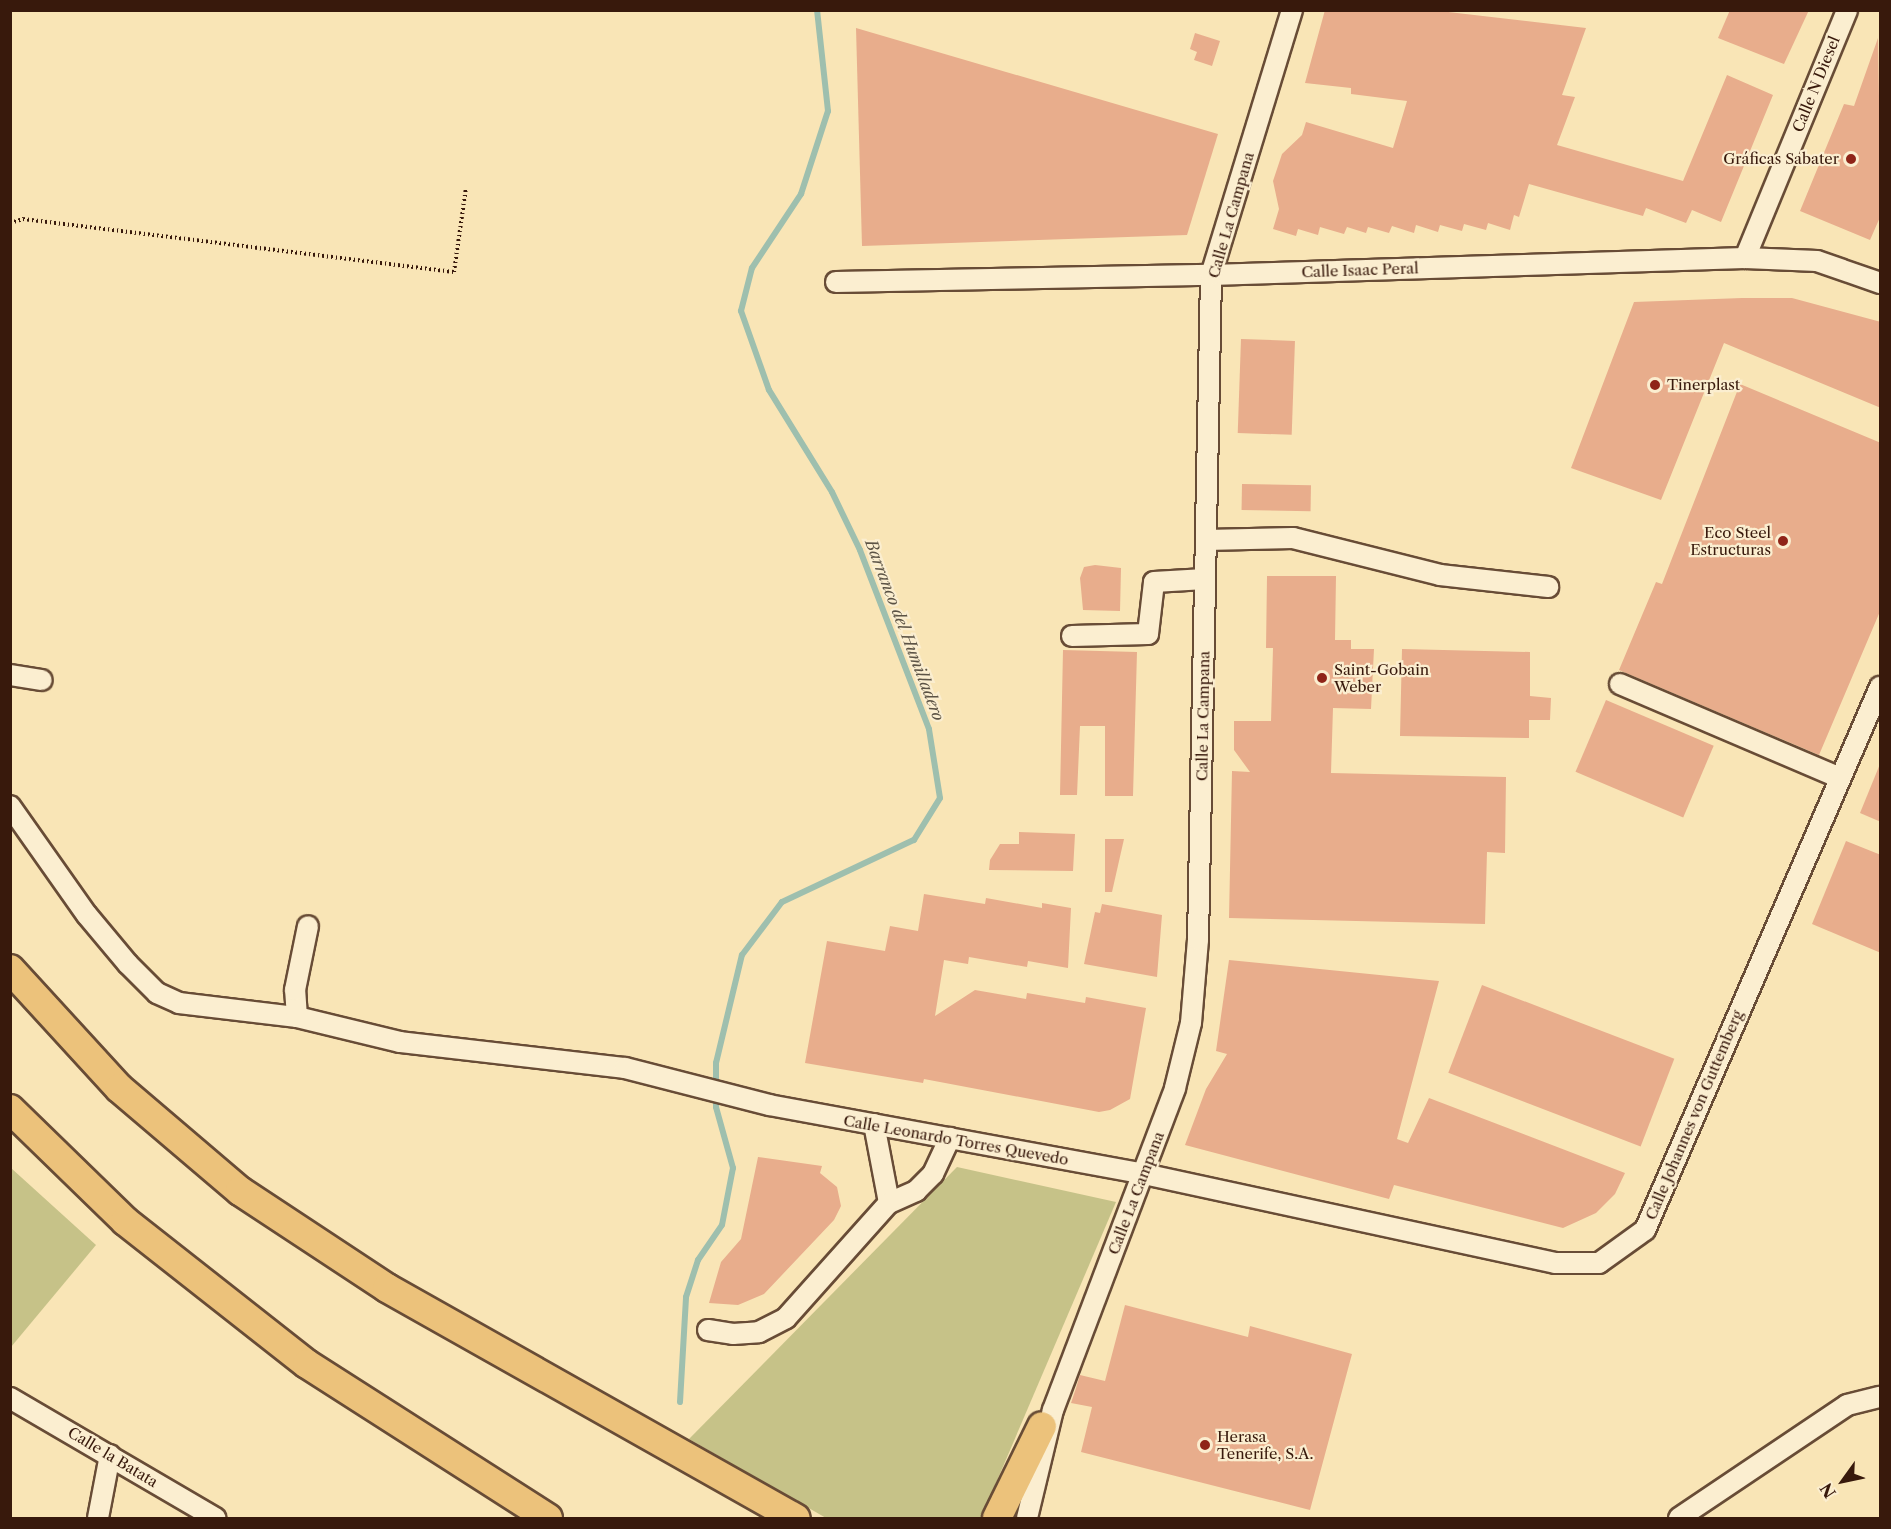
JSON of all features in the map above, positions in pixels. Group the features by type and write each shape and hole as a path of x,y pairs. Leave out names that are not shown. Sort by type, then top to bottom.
{"highway":[{"path":"10,969 119,1088 240,1191 387,1288 796,1518"},
{"path":"10,1109 126,1221 297,1356 414,1436 548,1518"},
{"path":"997,1518 1047,1418"}],"street":[{"name":"Calle La Campana","path":"1015,1518 1047,1418 1144,1174 1175,1088 1191,1023 1198,940 1211,275 1292,10"},
{"name":"Calle N Diesel","path":"1744,258 1847,10"},
{"name":"Calle Isaac Peral","path":"836,282 1211,275 1744,258 1817,261 1881,283"},
{"path":"1206,540 1293,538 1440,575 1548,586"},
{"path":"1072,636 1148,634 1154,582 1205,579"},
{"path":"10,675 42,680"},
{"path":"1620,684 1840,777"},
{"name":"Calle Johannes von Guttemberg","path":"1144,1174 1555,1263 1599,1263 1645,1230 1881,687"},
{"name":"Calle Leonardo Torres Quevedo","path":"10,806 87,915 157,993 179,1003 297,1017 400,1042 625,1068 769,1105 1144,1174"},
{"path":"297,1017 295,990 308,926"},
{"path":"874,1124 889,1203"},
{"path":"708,1330 733,1334 759,1332 786,1318 889,1203 916,1191 933,1174 950,1138"},
{"path":"1679,1518 1847,1405 1881,1397"},
{"name":"Calle la Batata","path":"10,1398 215,1518"},
{"name":"Calle La Campana","path":"1028,1518 1047,1418"},
{"path":"98,1518 110,1455"}],"path":[{"path":"10,223 23,219 454,272 466,188"}],"shaded area":[{"path":"957,1167 1116,1202 981,1518 826,1518 689,1439"},
{"path":"11,1168 96,1245 11,1347"}],"building":[{"path":"1325,10 1431,10 1586,28 1562,95 1575,97 1557,145 1683,181 1727,75 1773,95 1721,222 1692,210 1686,223 1646,208 1643,216 1529,184 1519,217 1514,215 1510,230 1488,223 1486,230 1464,224 1462,231 1440,225 1438,232 1416,225 1414,233 1392,226 1389,233 1368,227 1366,233 1347,227 1344,234 1320,227 1318,235 1298,229 1296,236 1273,229 1279,209 1273,181 1282,154 1302,135 1306,122 1393,148 1407,101 1351,94 1351,88 1305,83"},
{"path":"1730,10 1809,10 1784,64 1718,38"},
{"path":"856,28 1218,134 1187,235 862,246"},
{"path":"1195,33 1220,41 1212,66 1194,60 1197,52 1190,49"},
{"name":"Gráficas Sabater","path":"1878,38 1881,215 1870,240 1800,211 1844,104 1854,106"},
{"name":"Tinerplast","path":"1792,298 1881,322 1881,408 1724,343 1661,500 1571,468 1634,302"},
{"path":"1241,339 1295,341 1292,435 1238,433"},
{"path":"1740,384 1881,443 1881,609 1819,755 1619,670 1656,582 1662,584"},
{"path":"1242,484 1311,485 1311,511 1242,510"},
{"path":"1095,565 1121,568 1120,611 1083,610 1080,578 1084,567"},
{"path":"1267,576 1336,576 1335,640 1351,640 1351,649 1374,649 1371,709 1333,708 1331,773 1506,777 1505,853 1487,852 1485,924 1229,918 1232,771 1250,772 1234,750 1234,721 1271,721 1273,648 1266,648"},
{"path":"1402,649 1530,652 1530,696 1551,698 1550,720 1529,720 1529,738 1400,736"},
{"path":"1063,650 1137,652 1133,796 1105,796 1105,726 1080,726 1077,795 1060,795"},
{"path":"1606,700 1714,746 1683,818 1576,772"},
{"path":"1881,764 1881,822 1860,813"},
{"path":"1019,832 1075,834 1073,871 989,870 990,860 1000,844 1019,844"},
{"path":"1105,839 1124,839 1112,892 1105,892"},
{"path":"1846,841 1881,855 1881,953 1812,924"},
{"path":"924,894 985,904 986,898 1042,908 1042,903 1071,908 1068,968 1028,961 1027,967 969,957 968,964 944,960 935,1016 975,990 1026,999 1027,993 1085,1003 1086,997 1146,1008 1130,1099 1110,1110 1099,1112 924,1079 923,1083 805,1063 827,941 885,951 890,926 918,931"},
{"path":"1102,904 1162,915 1157,977 1084,964 1095,912 1100,913"},
{"path":"1229,960 1439,981 1397,1139 1408,1143 1429,1098 1625,1173 1615,1194 1596,1213 1563,1228 1394,1185 1389,1199 1185,1145 1206,1089 1227,1054 1216,1051"},
{"path":"1482,985 1674,1059 1641,1147 1448,1073"},
{"path":"758,1157 822,1166 820,1173 837,1187 841,1206 834,1220 764,1294 738,1305 709,1303 721,1262 741,1239"},
{"path":"1125,1305 1248,1337 1250,1326 1352,1354 1310,1510 1081,1452 1092,1407 1071,1403 1080,1375 1105,1381"}],"waterway":[{"name":"Barranco del Humilladero","path":"680,1402 686,1297 698,1260 722,1225 733,1168 716,1107 716,1063 742,955 782,902 914,840 940,798 929,729 860,550 832,492 769,390 741,311 752,268 801,194 828,111 817,10"}],"place":[{"name":"Gráficas Sabater","path":"1851,159"},
{"name":"Tinerplast","path":"1655,385"},
{"name":"Eco Steel Estructuras","path":"1783,541"},
{"name":"Saint-Gobain Weber","path":"1322,678"},
{"name":"Herasa Tenerife, S.A.","path":"1205,1445"}]}
